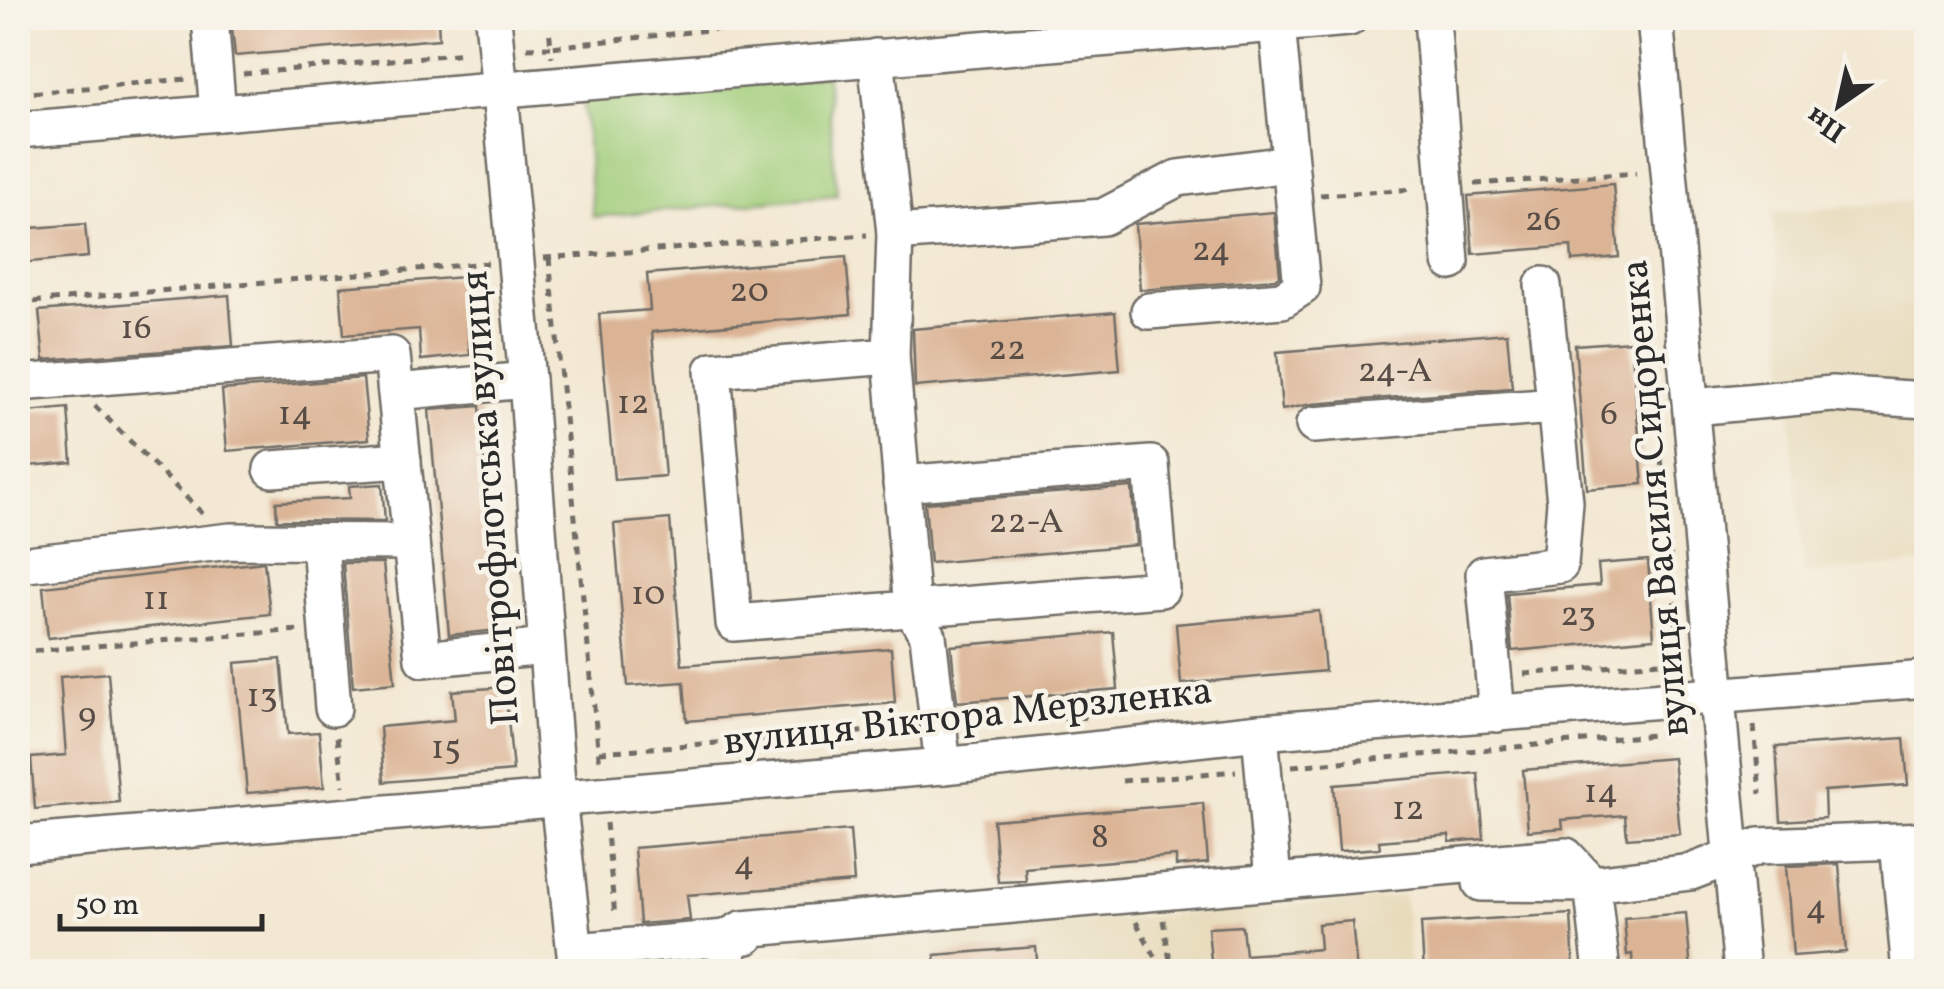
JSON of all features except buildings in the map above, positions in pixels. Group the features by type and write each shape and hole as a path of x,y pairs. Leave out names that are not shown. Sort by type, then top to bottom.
{"street":[{"path":"210,18 218,113"},
{"path":"18,130 876,58 969,33 1276,24 1349,18"},
{"path":"1432,18 1451,262"},
{"name":"вулиця Василя Сидоренка","path":"1655,18 1742,972"},
{"path":"1149,312 1282,300 1302,287 1276,24"},
{"name":"Повітрофлотська вулиця","path":"494,34 496,88 533,259 526,380 558,797 577,961"},
{"path":"876,58 895,233 891,356 912,609 928,636 943,766"},
{"path":"895,233 1102,217 1178,178 1289,164"},
{"path":"1496,714 1484,574 1560,565 1565,502 1543,286"},
{"path":"18,383 392,354 423,660 546,647"},
{"path":"891,356 714,370 734,623 1161,589 1150,464 901,484"},
{"path":"396,392 526,380"},
{"path":"1693,408 1832,394 1926,400"},
{"path":"1314,425 1556,406"},
{"path":"272,469 403,460"},
{"path":"18,565 231,542 411,542"},
{"path":"320,543 334,708"},
{"name":"вулиця Віктора Мерзленка","path":"18,844 943,766 1260,732 1926,679"},
{"path":"1260,732 1273,880"},
{"path":"1592,884 1691,872 1764,845 1912,841 1910,972"},
{"path":"728,955 742,929 1566,856 1592,884 1602,972"},
{"path":"577,961 618,946 728,955 1122,896 1273,880"}],"path":[{"path":"548,18 554,84"},
{"path":"18,94 215,77 494,34 550,46 819,18"},
{"path":"18,303 895,233"},
{"path":"533,259 599,752 618,946"},
{"path":"67,378 231,542"},
{"path":"18,652 327,628"},
{"path":"1493,677 1715,657"},
{"path":"334,708 346,814"},
{"path":"599,752 1096,716"},
{"path":"1158,892 1172,972"},
{"path":"1122,896 1164,972"}],"shaded area":[{"path":"1926,200 1926,563 1804,574 1772,213"},
{"path":"1404,896 1410,971 809,972 807,944"}],"green space":[{"path":"826,74 837,195 593,217 583,95"}]}
